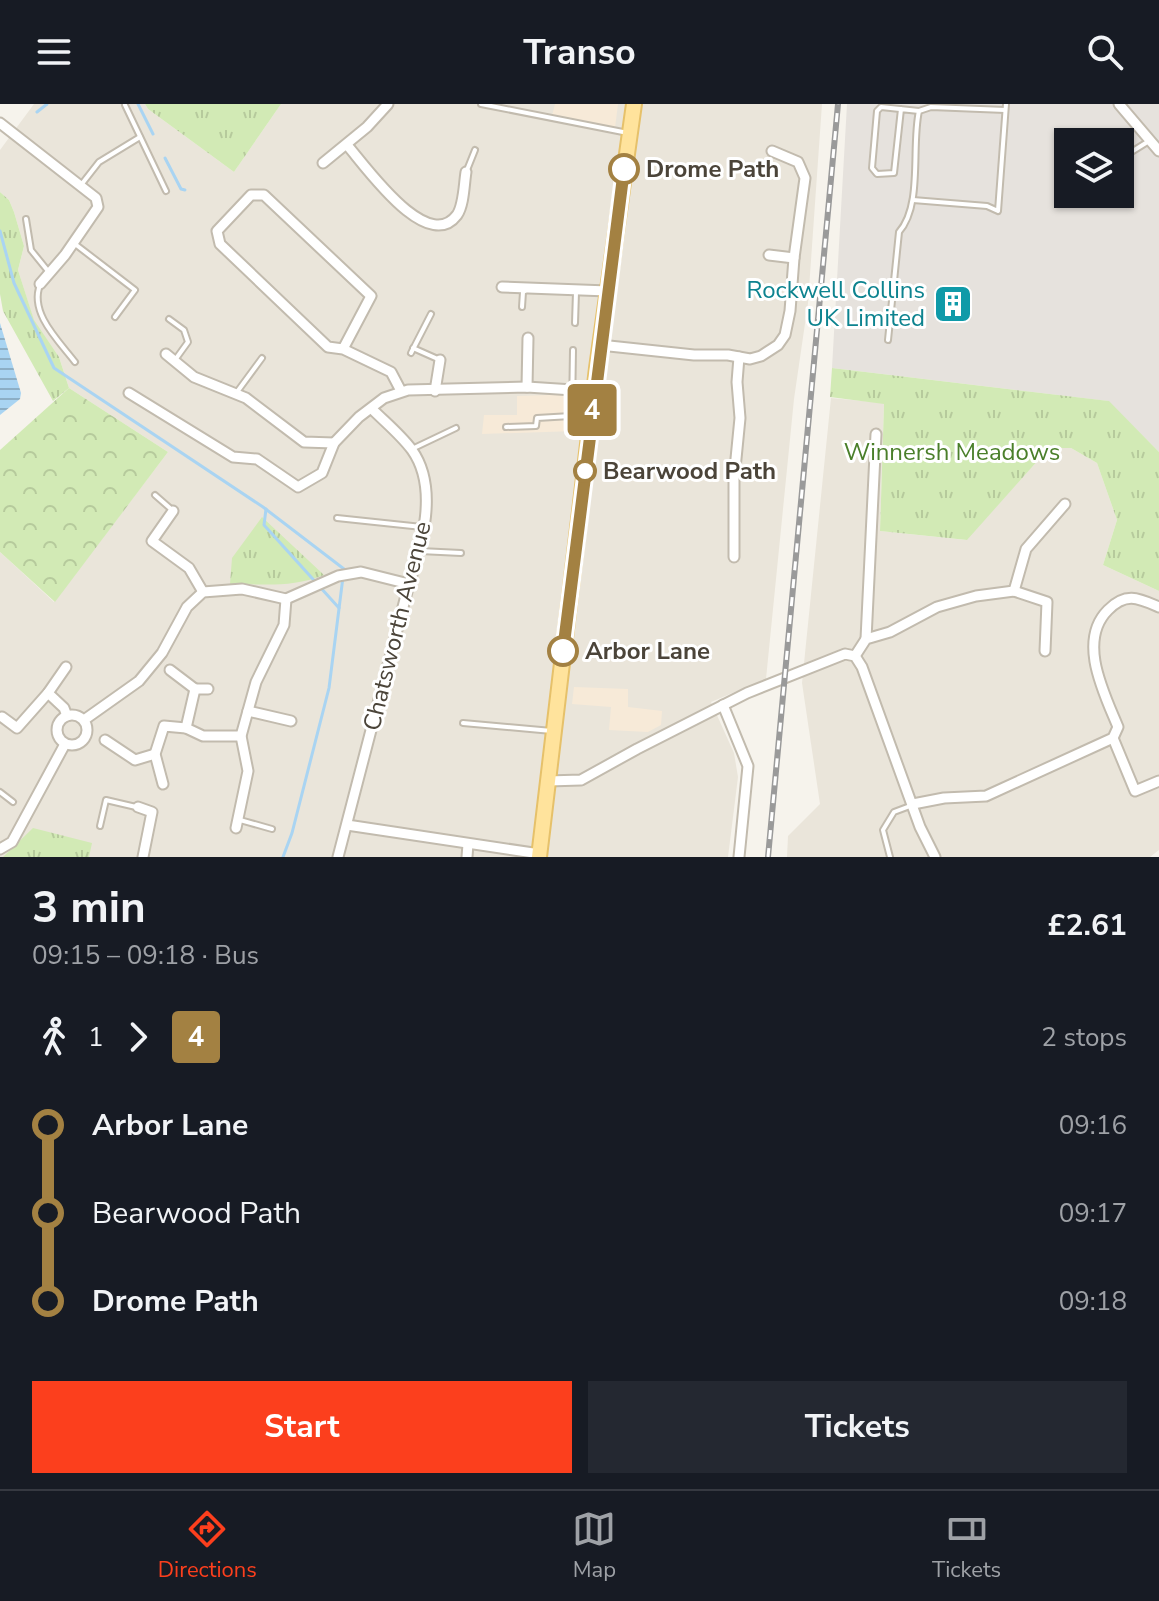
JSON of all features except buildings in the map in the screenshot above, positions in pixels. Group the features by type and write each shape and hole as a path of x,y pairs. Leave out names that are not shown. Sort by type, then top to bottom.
{"main road":[{"path":"539,856 600,345 634,104"}],"street":[{"path":"323,163 375,120 388,104"},
{"path":"1119,104 1159,151"},
{"path":"0,123 96,198 98,207 74,243 40,284"},
{"path":"347,145 406,211 421,221 436,225 457,215 466,172"},
{"path":"600,345 750,359 778,345 785,335 790,311 805,178 798,162 772,151"},
{"path":"343,349 371,296 264,195 251,195 217,231 220,244 328,347 343,349 391,372 401,391"},
{"path":"769,255 794,258"},
{"path":"502,287 608,291"},
{"path":"527,387 528,338"},
{"path":"166,354 194,377 246,398 304,442 334,443"},
{"path":"734,557 734,479 740,418 737,382 739,357"},
{"path":"435,391 440,360"},
{"path":"129,393 233,457 257,459 298,487 322,473 334,443 359,417 384,398 401,391 527,387 573,390"},
{"name":"Chatsworth Avenue","path":"338,857 420,551 426,496 421,466 411,449 372,409"},
{"path":"855,656 866,639 876,434"},
{"path":"1014,591 1026,549 1065,504"},
{"path":"173,511 152,541 189,568 203,592"},
{"path":"84,720 139,681 162,653 187,607 203,592 242,589 286,599 338,576 361,572 409,584"},
{"path":"866,639 890,632 937,607 976,596 1014,591 1047,602 1045,651"},
{"path":"913,804 944,798 986,796 1113,738 1118,727 1097,674 1093,644 1100,618 1117,602 1136,597 1159,607"},
{"path":"237,824 248,771 241,736 256,682 284,625 286,599"},
{"path":"548,781 581,780 723,705 845,654 855,656 862,667 935,857"},
{"path":"2,717 17,728 66,667"},
{"path":"170,670 195,689 208,689"},
{"path":"186,728 195,689"},
{"path":"48,693 64,708 67,716"},
{"path":"723,705 748,766 739,857"},
{"path":"248,711 291,721"},
{"path":"76,715 84,720 88,732 83,741 75,746 65,744 58,737 57,727 67,716 76,715"},
{"path":"163,784 155,754 164,726 186,728 203,736 241,736"},
{"path":"1113,738 1135,791 1159,781"},
{"path":"105,740 135,760 155,754"},
{"path":"0,849 12,842 65,744"},
{"path":"143,857 152,812 161,802"},
{"path":"138,807 152,812"},
{"path":"347,825 539,856"},
{"path":"467,857 468,844"}],"lane":[{"path":"481,104 629,133"},
{"path":"125,105 166,191"},
{"path":"901,109 894,173 877,174 872,168 877,111 881,107 901,109 919,111 930,105 1006,107 998,211 987,206 912,200"},
{"path":"888,340 899,232 909,219 912,200 919,111"},
{"path":"81,186 99,162 140,137"},
{"path":"1134,151 1150,141"},
{"path":"466,172 475,150"},
{"path":"26,219 31,250 50,273"},
{"path":"74,243 135,290 115,317"},
{"path":"40,284 35,297 40,315 75,362"},
{"path":"522,307 523,292 530,288"},
{"path":"575,323 576,290"},
{"path":"431,314 412,351 440,360"},
{"path":"169,319 184,330 188,342 174,361"},
{"path":"572,411 573,350"},
{"path":"236,394 262,358"},
{"path":"506,427 536,426 537,418 592,415"},
{"path":"411,449 456,428"},
{"path":"155,495 173,511"},
{"path":"337,518 423,527"},
{"path":"420,551 461,553"},
{"path":"463,723 554,731"},
{"path":"0,792 13,802"},
{"path":"100,826 106,800 138,807"},
{"path":"890,857 883,830 894,812 913,804"},
{"path":"237,824 272,829"}],"shaded area":[{"path":"34,104 145,104 234,172 281,104 822,104 808,303 794,399 766,679 711,702 734,753 738,777 728,857 0,857 0,552 54,602 168,452 69,388 59,357 34,321 18,270 24,246 9,200 0,192 0,150"},
{"path":"555,104 618,104 615,128 552,116"},
{"path":"847,104 1159,104 1159,452 1108,401 832,368"},
{"path":"582,394 576,431 482,434 484,415 517,415 517,396"},
{"path":"831,398 884,403 880,531 966,540 1049,448 1071,448 1097,463 1117,520 1103,565 1159,591 1159,850 1150,857 787,857 788,836 820,804 802,683"},
{"path":"574,687 628,689 628,707 662,711 661,725 648,732 609,730 611,707 572,704"}],"green space":[{"path":"145,104 281,104 234,172"},
{"path":"0,192 9,200 24,246 18,270 34,320 59,357 69,388 53,401 3,311 0,294"},
{"name":"Winnersh Meadows","path":"832,368 1109,401 1159,452 1159,591 1103,565 1117,520 1097,463 1071,448 1049,448 967,540 880,531 884,404 830,397"},
{"path":"69,388 168,452 55,602 0,552 0,450"},
{"path":"262,517 324,575 289,584 230,584 232,558"},
{"path":"33,828 92,843 89,857 3,857"}],"water":[{"path":"0,323 21,393 20,399 0,415"}],"waterway":[{"path":"37,112 47,104"},
{"path":"138,104 153,134"},
{"path":"165,158 181,189 185,190"},
{"path":"0,231 14,283 54,368 263,507 344,569 329,688 283,857"},
{"path":"266,509 264,525 339,608"}],"railway":[{"path":"768,857 838,104"}],"bus line":[{"name":"4","path":"563,651 624,169"}],"place":[{"name":"Drome Path","path":"624,169"},
{"name":"Rockwell Collins UK Limited","path":"953,304"},
{"name":"Bearwood Path","path":"585,471"},
{"name":"Arbor Lane","path":"563,651"}]}
